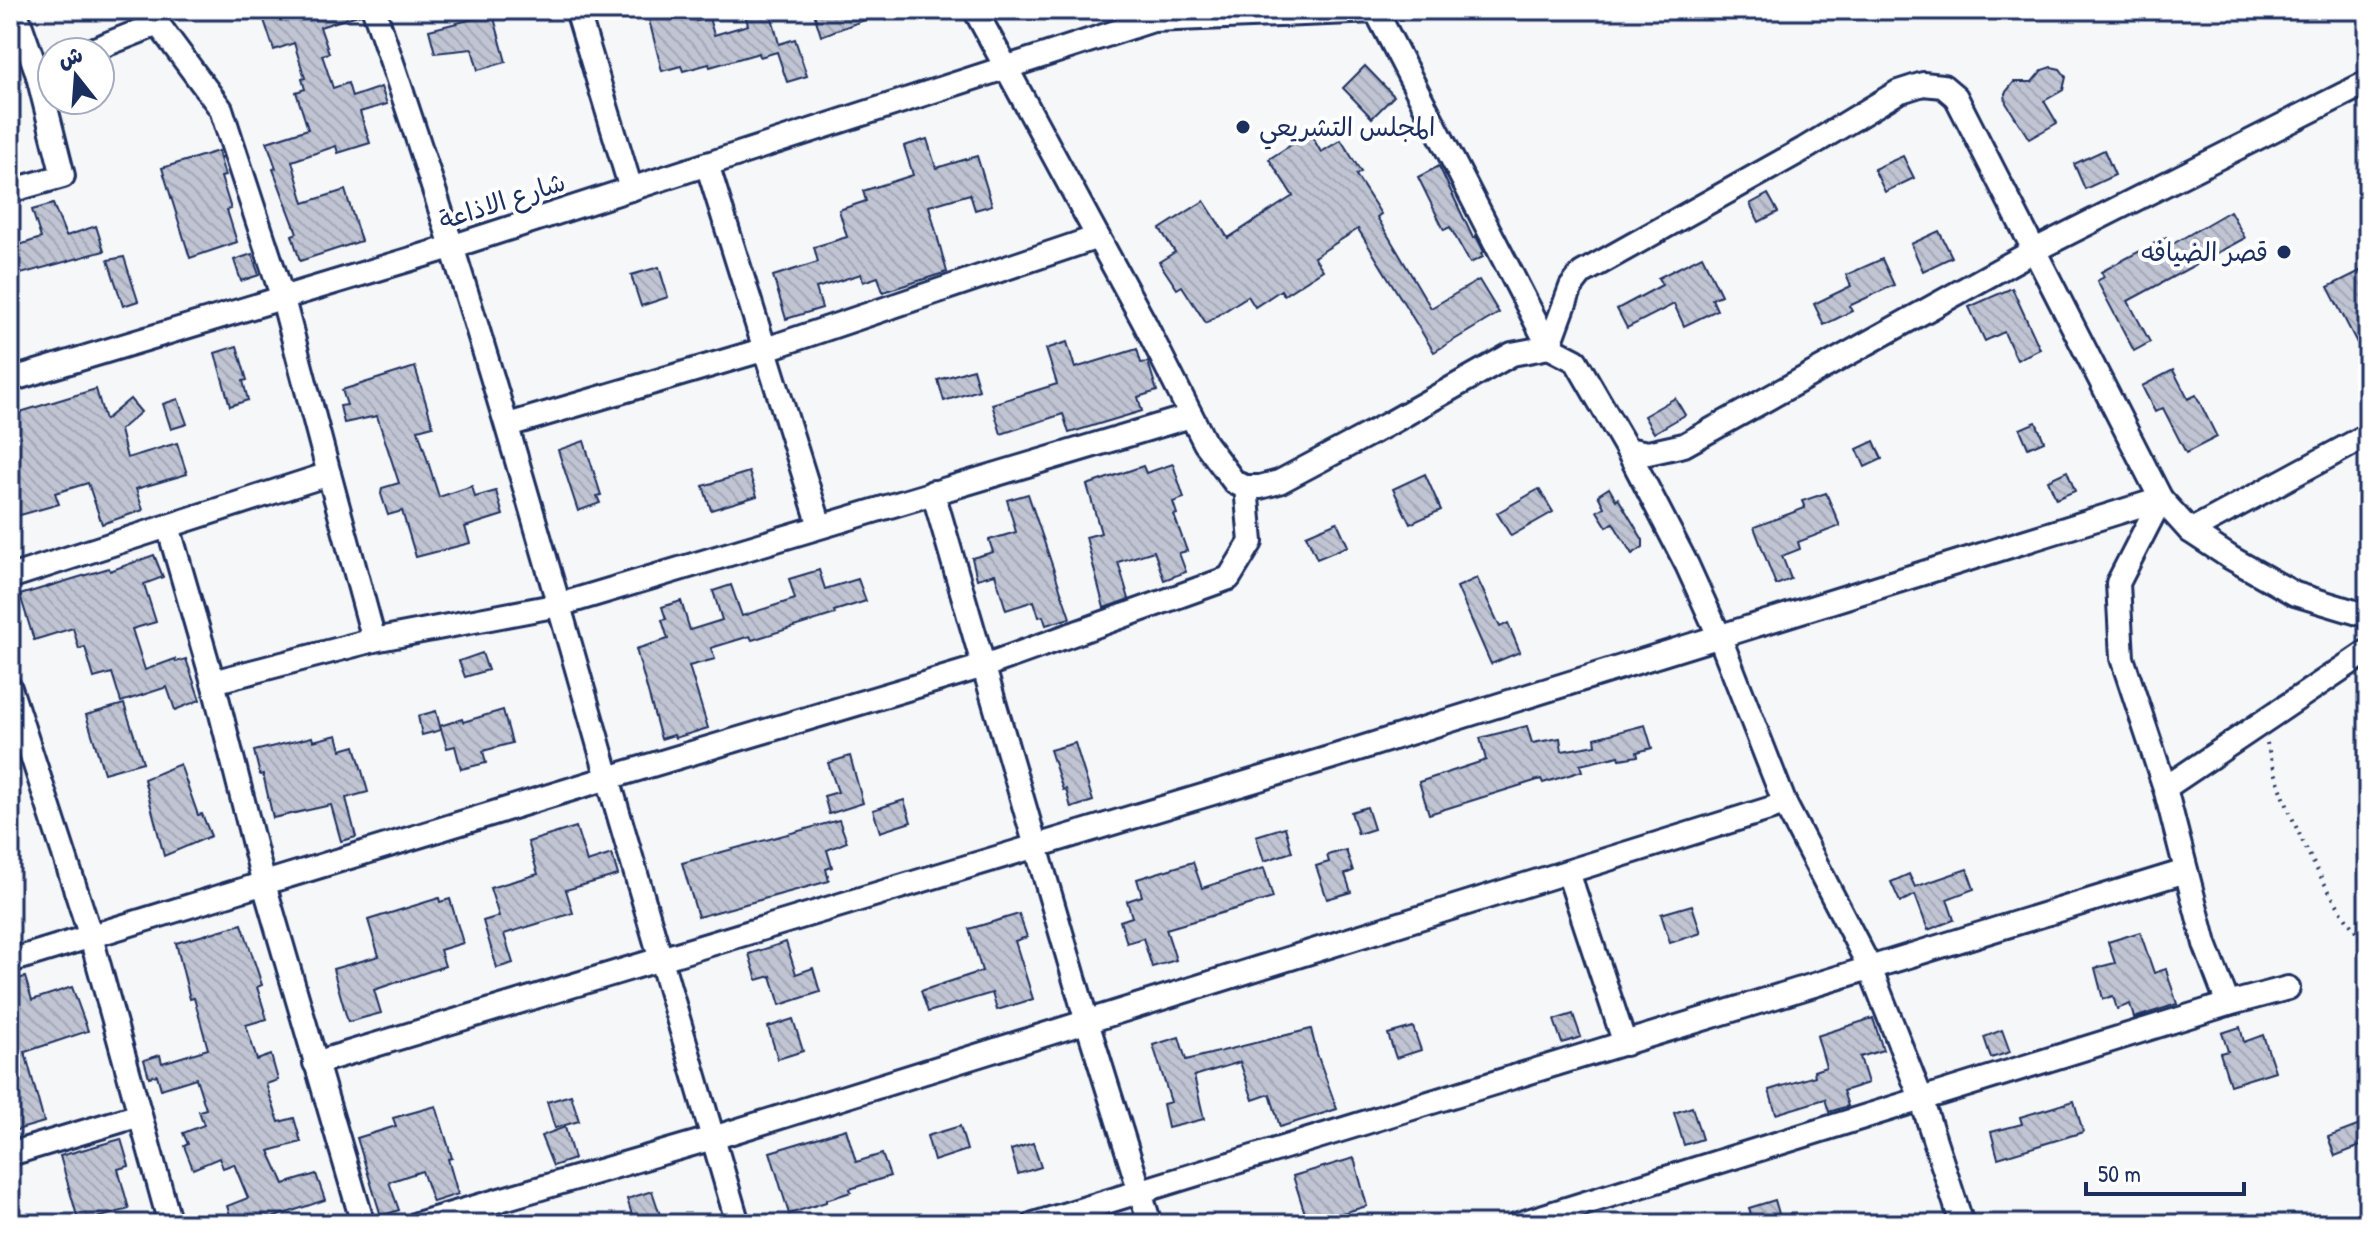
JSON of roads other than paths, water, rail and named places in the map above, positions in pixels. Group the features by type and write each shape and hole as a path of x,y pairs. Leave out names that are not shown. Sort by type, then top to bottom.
{"street":[{"path":"15,10 36,53"},
{"path":"374,10 416,130 508,425 738,1224"},
{"path":"577,10 631,189"},
{"path":"975,10 1205,443 1235,483 1246,487 1279,482 1512,354 1549,347 1576,361 1627,449 1687,565 1720,638 1785,804 1870,968 1921,1098 1962,1224"},
{"name":"شارع الاذاعة","path":"10,380 451,247 1153,20 1376,11 1549,347"},
{"path":"116,38 158,17 221,109 283,299 374,640"},
{"path":"1627,449 1648,453 1684,445 2035,250 2368,82"},
{"path":"1549,347 1571,287 1582,273 1804,149 1898,92 1923,84 1943,86 1956,97 2161,499 2190,531 2231,558 2295,594 2368,616"},
{"path":"10,191 63,176 52,116"},
{"path":"707,164 820,526"},
{"path":"508,425 766,349 1098,237"},
{"path":"213,682 374,640 559,605 1191,416"},
{"path":"2190,531 2368,435"},
{"path":"10,577 329,474"},
{"path":"10,961 984,666 1229,578 1251,542 1246,487"},
{"path":"933,492 1087,1022 1150,1224"},
{"path":"315,1063 1720,638 2161,499"},
{"path":"2161,499 2118,583 2122,658 2165,788 2205,944 2228,1004"},
{"path":"168,526 213,682 264,884 363,1224"},
{"path":"2165,788 2368,651"},
{"path":"10,688 91,937 170,1224"},
{"path":"417,1224 713,1138 1785,804"},
{"path":"1034,1224 2186,871"},
{"path":"1568,872 1625,1044"},
{"path":"1530,1222 1921,1098 2288,988"},
{"path":"10,1154 140,1115"}],"place":[{"name":"المجلس التشريعي","path":"1243,127"},
{"name":"قصر الضيافه","path":"2284,252"}]}
